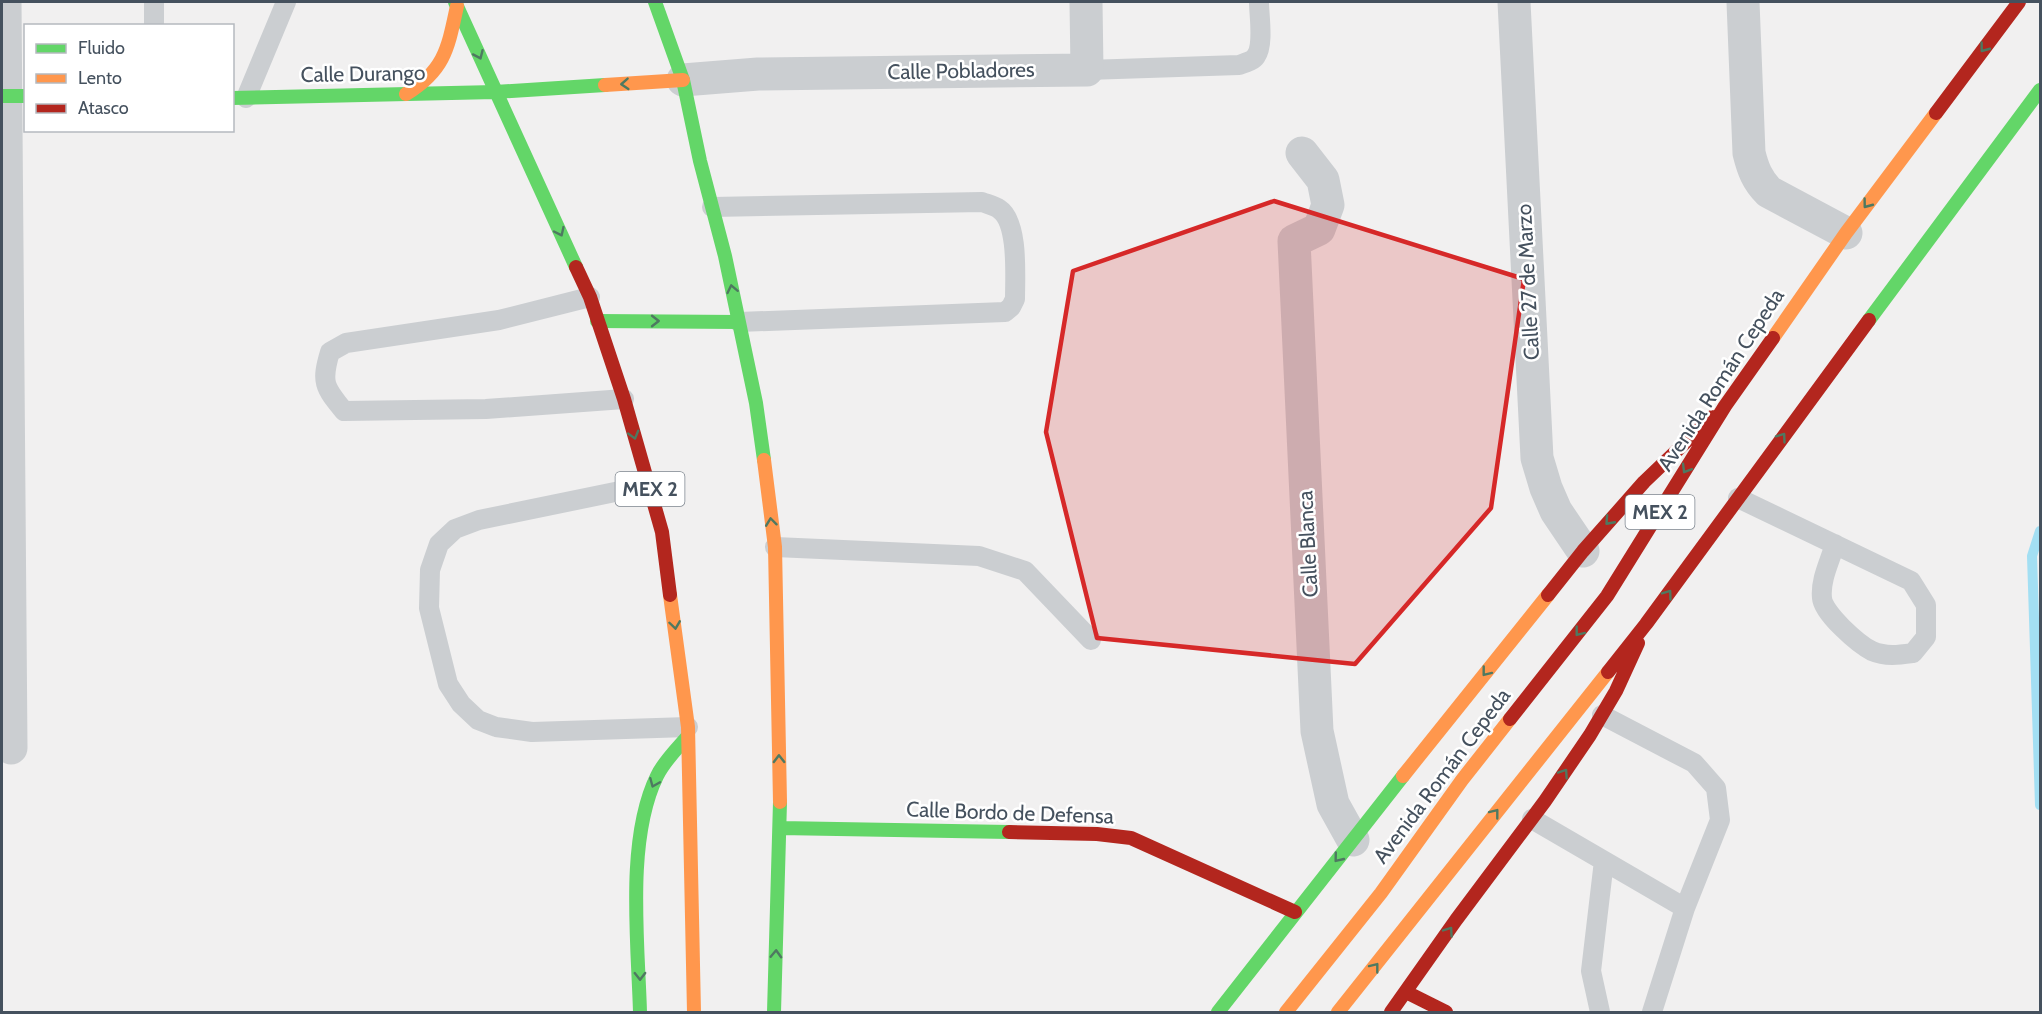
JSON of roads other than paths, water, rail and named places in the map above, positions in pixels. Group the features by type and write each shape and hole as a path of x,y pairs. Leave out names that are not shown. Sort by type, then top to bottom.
{"main road":[{"path":"655,2 683,80 739,322 756,403 775,547 780,828 774,1012"},
{"name":"Avenida Román Cepeda","path":"1286,1012 1381,893 1462,780 1607,596 1725,406 1846,233 2019,2"},
{"path":"406,94 420,85 439,66 451,36 456,4"},
{"name":"MEX 2","path":"456,4 590,297 624,399 662,532 688,732 694,1012"},
{"name":"Calle Durango","path":"239,98 495,92 683,80"},
{"name":"MEX 2","path":"1338,1012 1646,624 2040,90"},
{"path":"597,321 739,322"},
{"name":"MEX 2","path":"1218,1012 1294,912 1583,551 1644,482 1725,406"},
{"name":"MEX 2","path":"1391,1012 1532,819 1602,715 1616,691 1646,624"},
{"path":"640,1012 641,834 647,801 656,777 688,732"},
{"name":"Calle Bordo de Defensa","path":"780,828 1097,834 1131,838 1294,912"},
{"path":"1406,992 1446,1012"}],"street":[{"path":"5,2 11,96 11,748"},
{"path":"1086,2 1087,70"},
{"name":"Calle 27 de Marzo","path":"1514,2 1537,458 1546,488 1556,510 1583,551"},
{"path":"1743,2 1749,153 1755,174 1769,192 1846,233"},
{"name":"Calle Pobladores","path":"683,80 780,74 1087,70"},
{"name":"Calle Blanca","path":"1302,153 1323,180 1328,205 1319,229 1294,241 1317,731 1333,804 1353,840"}],"lane":[{"path":"154,2 154,24"},
{"path":"239,98 286,2"},
{"path":"663,21 666,2"},
{"name":"Calle Pobladores","path":"1087,70 1239,65 1256,57 1260,47 1259,2"},
{"path":"712,207 982,202 1000,209 1011,225 1015,299 1005,312 739,322"},
{"path":"590,297 499,320 346,343 330,352 323,375 331,396 344,411 486,409 624,399"},
{"path":"649,485 479,520 455,529 439,544 430,570 429,608 448,684 461,704 478,720 496,727 532,732 688,732"},
{"path":"1738,498 1835,544 1911,581 1926,605 1926,637 1913,653 1894,656 1872,651 1841,628 1822,601 1822,584 1835,544"},
{"path":"775,547 979,556 1025,571 1091,640"},
{"path":"1602,715 1694,763 1716,788 1720,820 1685,908 1652,1012"},
{"path":"1532,819 1685,908"},
{"path":"1600,1012 1591,971 1604,861"}],"waterway":[{"path":"2040,531 2032,556 2040,805"}]}
